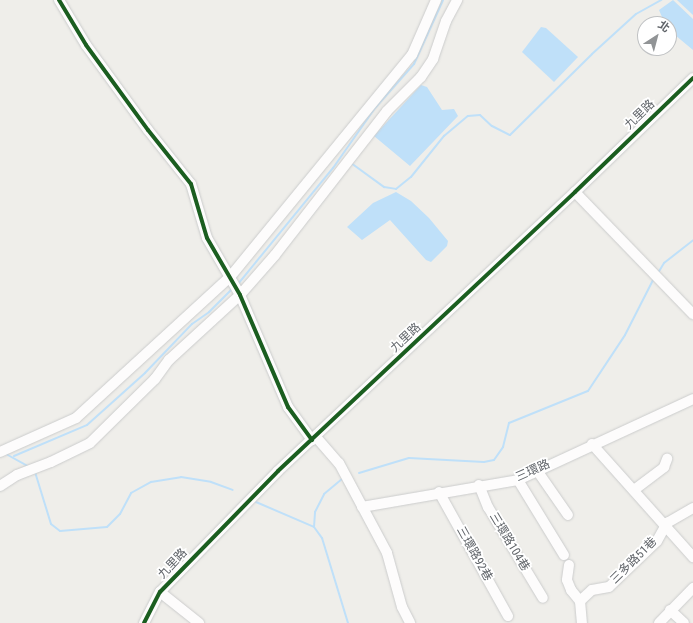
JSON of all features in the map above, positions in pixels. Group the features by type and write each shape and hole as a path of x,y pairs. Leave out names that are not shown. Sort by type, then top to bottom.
{"street":[{"path":"59,0 80,36 148,130 191,184 208,238 240,295 288,407 314,438 339,463 387,553 402,607 410,623"},
{"path":"0,452 76,418 230,277 412,55 436,0"},
{"path":"0,486 32,469 90,443 155,379 169,360 240,295 387,111 421,77 433,59 446,21 457,0"},
{"name":"九里路","path":"144,623 160,592 314,438 576,192 693,78"},
{"path":"576,192 693,314"},
{"name":"三環路","path":"362,507 439,492 518,480 536,469 693,399"},
{"path":"592,444 693,558"},
{"path":"634,490 664,467 667,459"},
{"path":"536,469 568,514"},
{"path":"518,480 564,555"},
{"name":"三環路104巷","path":"479,486 488,507 543,598"},
{"name":"三環路92巷","path":"439,492 508,616"},
{"path":"664,527 693,508"},
{"name":"三多路51巷","path":"580,601 592,590 609,587 656,541 664,527"},
{"path":"569,565 567,580 571,590 580,601 582,623"},
{"path":"659,623 693,588"},
{"path":"160,592 199,623"},
{"path":"670,610 684,623"}],"water":[{"path":"673,0 693,19 693,50 677,37 677,16 662,16 659,10"},
{"path":"677,0 693,0 693,15"},
{"path":"541,27 546,28 578,57 554,82 522,52"},
{"path":"421,85 427,87 442,110 454,109 458,116 410,166 374,136"},
{"path":"396,192 411,201 429,218 448,241 447,246 431,262 426,260 390,220 362,240 347,227 373,203"}],"waterway":[{"path":"238,284 333,168 375,108 414,64 443,0"},
{"path":"351,163 384,187 396,189 411,177 444,136 468,116 480,115 492,126 510,135 592,54 636,14 661,0"},
{"path":"658,273 664,263 693,240"},
{"path":"359,473 409,458 484,462 494,460 503,447 509,423 588,391 625,335 654,278"},
{"path":"14,456 87,425 145,373 192,324 209,312 233,288"},
{"path":"6,454 28,466"},
{"path":"35,472 51,524 60,531 107,527 120,514 131,493 151,482 181,477 211,482 233,490"},
{"path":"314,527 315,512 324,494 343,478"},
{"path":"256,502 314,527 322,538 348,623"}],"cycle path":[{"path":"59,0 86,45 148,130 191,184 207,238 240,295 288,407 312,440"},
{"path":"144,623 160,592 278,471 575,192 693,78"}]}
